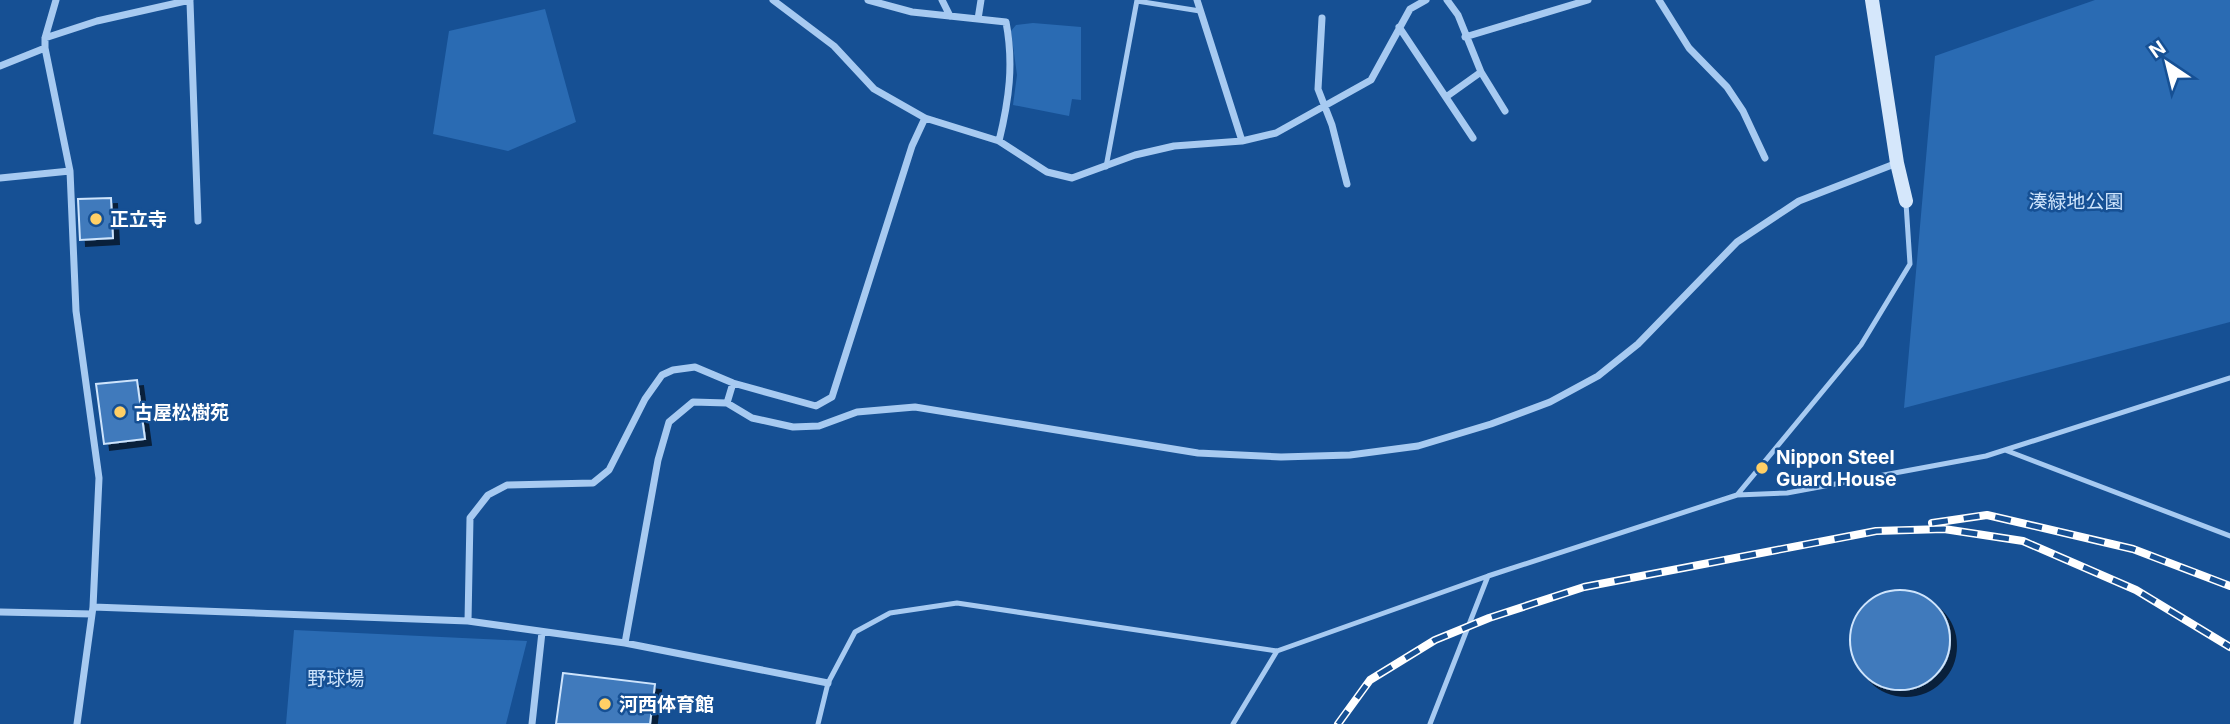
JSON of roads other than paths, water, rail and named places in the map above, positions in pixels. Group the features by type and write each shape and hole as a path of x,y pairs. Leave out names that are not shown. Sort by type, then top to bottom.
{"street":[{"path":"56,0 45,38 45,48 71,171 76,311 99,478 92,611 77,724"},
{"path":"773,0 834,46 874,89 925,118 999,141 1047,172 1072,178 1135,155 1174,146 1242,141 1276,133 1323,104 1371,80 1410,9 1426,0"},
{"path":"868,0 912,12 1006,22 1010,47 1010,96 999,141"},
{"path":"942,0 950,16"},
{"path":"978,19 981,0"},
{"path":"1196,0 1242,141"},
{"path":"1447,0 1458,15 1481,72 1505,111"},
{"path":"1465,37 1588,0"},
{"path":"1659,0 1689,48 1727,87 1743,111 1765,158"},
{"path":"1872,0 1897,163 1906,201"},
{"path":"45,38 97,21 190,1 198,221"},
{"path":"1322,18 1318,89 1332,125 1347,184"},
{"path":"1399,27 1474,138"},
{"path":"0,66 45,48"},
{"path":"1446,97 1481,72"},
{"path":"468,621 470,518 488,495 506,485 593,483 609,470 645,399 662,375 673,370 695,367 733,383 816,406 832,397 912,146 925,118"},
{"path":"625,643 658,460 669,422 693,402 727,403 752,418 793,427 819,426 857,412 915,407 1198,453 1309,457 1350,455 1418,446 1491,424 1550,402 1598,376 1638,344 1737,242 1799,201 1897,163"},
{"path":"0,178 71,171"},
{"path":"727,403 733,383"},
{"path":"0,612 92,611 468,621 625,643 828,683"},
{"path":"532,724 542,632"}],"lane":[{"path":"1105,167 1137,1 1200,11"},
{"path":"1737,495 1861,345 1910,264 1906,201"},
{"path":"818,724 828,683 855,632 890,613 957,603 1277,652 1488,576 1737,495 1787,493 2004,450 2230,378"},
{"path":"2004,450 2230,536"},
{"path":"1430,724 1488,576"},
{"path":"1233,724 1277,652"}],"railway":[{"path":"1932,523 1987,515 2133,549 2230,586"},
{"path":"1338,724 1370,680 1435,640 1489,618 1584,587 1876,531 1944,529 2023,541 2136,590 2230,647"}],"place":[{"name":"正立寺","path":"96,219"},
{"name":"古屋松樹苑","path":"120,412"},
{"name":"Nippon Steel Guard House","path":"1762,468"},
{"name":"河西体育館","path":"605,704"}],"park label":[{"name":"湊緑地公園","path":"2076,201"},
{"name":"野球場","path":"336,678"}]}
